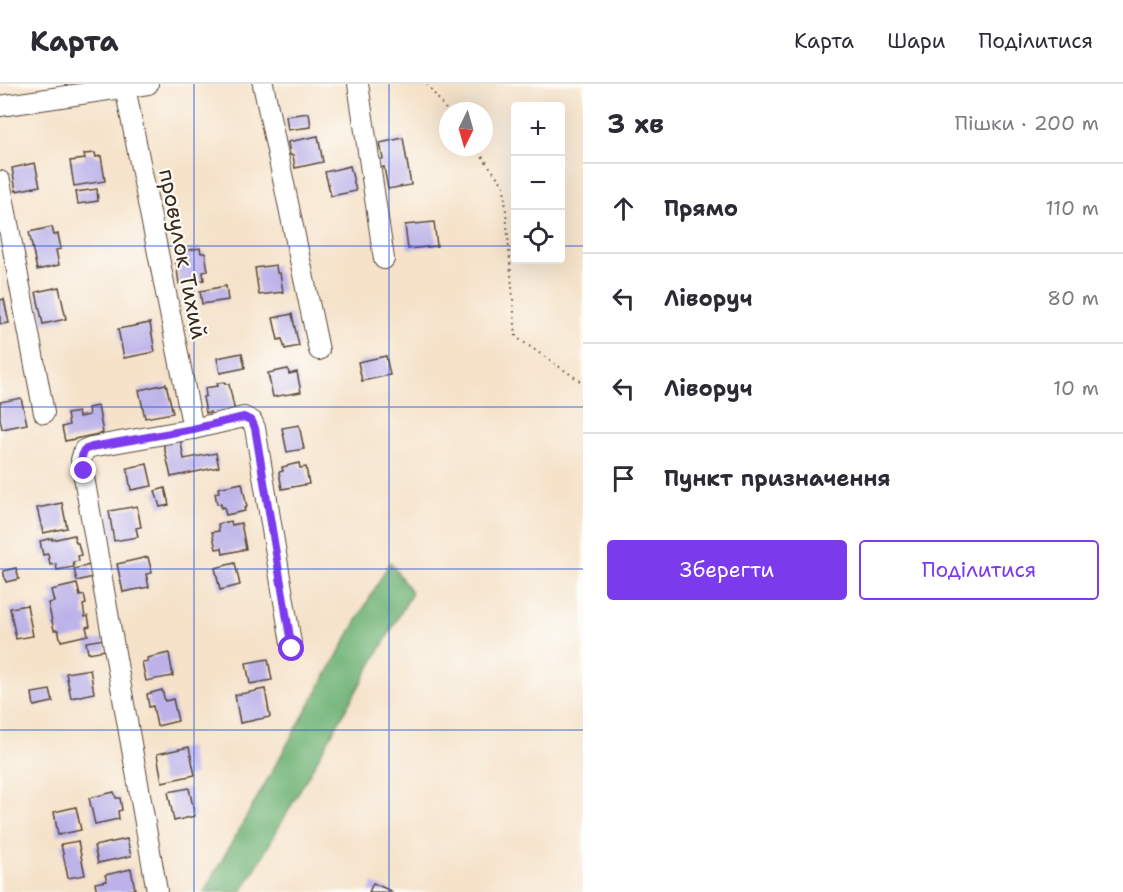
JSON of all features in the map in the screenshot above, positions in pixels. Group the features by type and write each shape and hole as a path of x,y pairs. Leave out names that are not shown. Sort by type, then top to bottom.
{"street":[{"path":"0,106 148,84"},
{"path":"263,84 319,350"},
{"path":"358,84 384,259"},
{"name":"провулок Тихий","path":"125,87 193,429"},
{"path":"0,181 44,414"},
{"path":"157,891 81,460 84,450 244,417 252,421 292,649"}],"path":[{"path":"427,84 440,102"},
{"path":"482,156 504,186 516,337 583,383"}],"green space":[{"path":"390,562 412,593 242,892 204,892"}],"building":[{"path":"309,113 311,127 288,130 286,116"},
{"path":"318,136 323,162 295,168 288,142"},
{"path":"403,138 411,185 388,189 384,167 379,168 378,160 383,159 380,143"},
{"path":"95,153 96,157 101,156 105,181 74,186 70,161 85,159 84,154"},
{"path":"35,163 40,186 16,191 12,168"},
{"path":"350,166 356,191 331,196 325,172"},
{"path":"97,189 98,201 78,204 76,192"},
{"path":"434,222 437,246 408,249 405,225"},
{"path":"52,227 54,235 58,234 61,249 56,250 59,265 37,270 29,232"},
{"path":"200,248 201,253 205,253 208,271 203,272 204,280 179,284 176,262 179,261 178,252"},
{"path":"276,265 277,273 280,273 283,292 259,295 255,268"},
{"path":"226,286 228,300 202,304 200,291"},
{"path":"59,287 66,319 43,324 36,292"},
{"path":"4,299 9,323 0,324 0,300"},
{"path":"292,314 299,346 285,349 282,339 278,340 273,318"},
{"path":"150,323 155,352 124,358 118,329"},
{"path":"242,353 245,368 220,373 217,358"},
{"path":"386,356 390,375 362,381 358,362"},
{"path":"288,369 289,374 297,372 301,392 273,397 268,373"},
{"path":"217,383 229,384 235,412 211,417 210,412 206,413 203,397 206,396 205,388 218,386"},
{"path":"166,384 173,413 145,418 139,390"},
{"path":"21,398 27,424 2,429 0,402"},
{"path":"98,406 103,433 65,441 62,427 69,425 67,414 78,412 79,417 89,415 88,408"},
{"path":"299,425 304,449 287,452 282,428"},
{"path":"180,438 184,459 216,453 219,467 171,477 163,442"},
{"path":"299,463 300,468 306,467 309,484 282,489 279,472 283,471 282,467"},
{"path":"147,464 152,486 131,490 127,468"},
{"path":"242,483 247,507 244,508 245,511 226,515 224,507 221,508 221,504 217,504 215,493 219,492 218,488"},
{"path":"165,488 169,505 160,507 155,491"},
{"path":"62,503 67,528 43,533 37,508"},
{"path":"137,506 141,527 136,528 138,537 114,541 109,511"},
{"path":"231,521 232,525 241,523 246,549 223,554 222,548 216,549 212,532 219,531 218,524"},
{"path":"74,535 81,555 78,556 79,561 73,562 74,567 57,570 56,564 50,565 48,554 43,555 40,541"},
{"path":"148,557 152,573 146,574 149,587 123,592 117,564"},
{"path":"235,563 240,585 220,590 215,568"},
{"path":"90,565 93,577 77,581 74,569"},
{"path":"16,568 19,579 6,582 3,571"},
{"path":"77,584 80,596 84,595 86,604 83,605 85,617 88,616 90,626 86,627 88,635 61,641 58,630 54,630 48,603 54,602 51,590"},
{"path":"27,605 33,636 16,639 10,608"},
{"path":"104,639 106,650 88,653 86,642"},
{"path":"169,653 173,676 146,681 142,662 148,661 147,658"},
{"path":"268,659 272,680 250,684 246,663"},
{"path":"90,669 94,693 71,698 66,673"},
{"path":"265,689 270,717 240,723 235,695"},
{"path":"50,690 53,702 34,706 32,693"},
{"path":"162,690 165,701 173,699 178,721 157,726 153,706 149,707 147,694"},
{"path":"189,747 195,775 162,782 157,754"},
{"path":"189,788 195,816 174,821 168,792"},
{"path":"114,792 116,798 120,798 122,810 118,811 119,819 95,824 89,798"},
{"path":"76,807 81,830 58,835 54,812"},
{"path":"127,839 131,856 98,863 94,846"},
{"path":"78,841 85,875 68,878 61,844"},
{"path":"131,869 135,889 129,890 130,892 97,892 95,883 107,881 105,875"},
{"path":"373,883 393,892 369,892"}],"route":[{"path":"84,471 81,460 84,450 92,447 193,429 244,417 252,421 292,649"}]}
